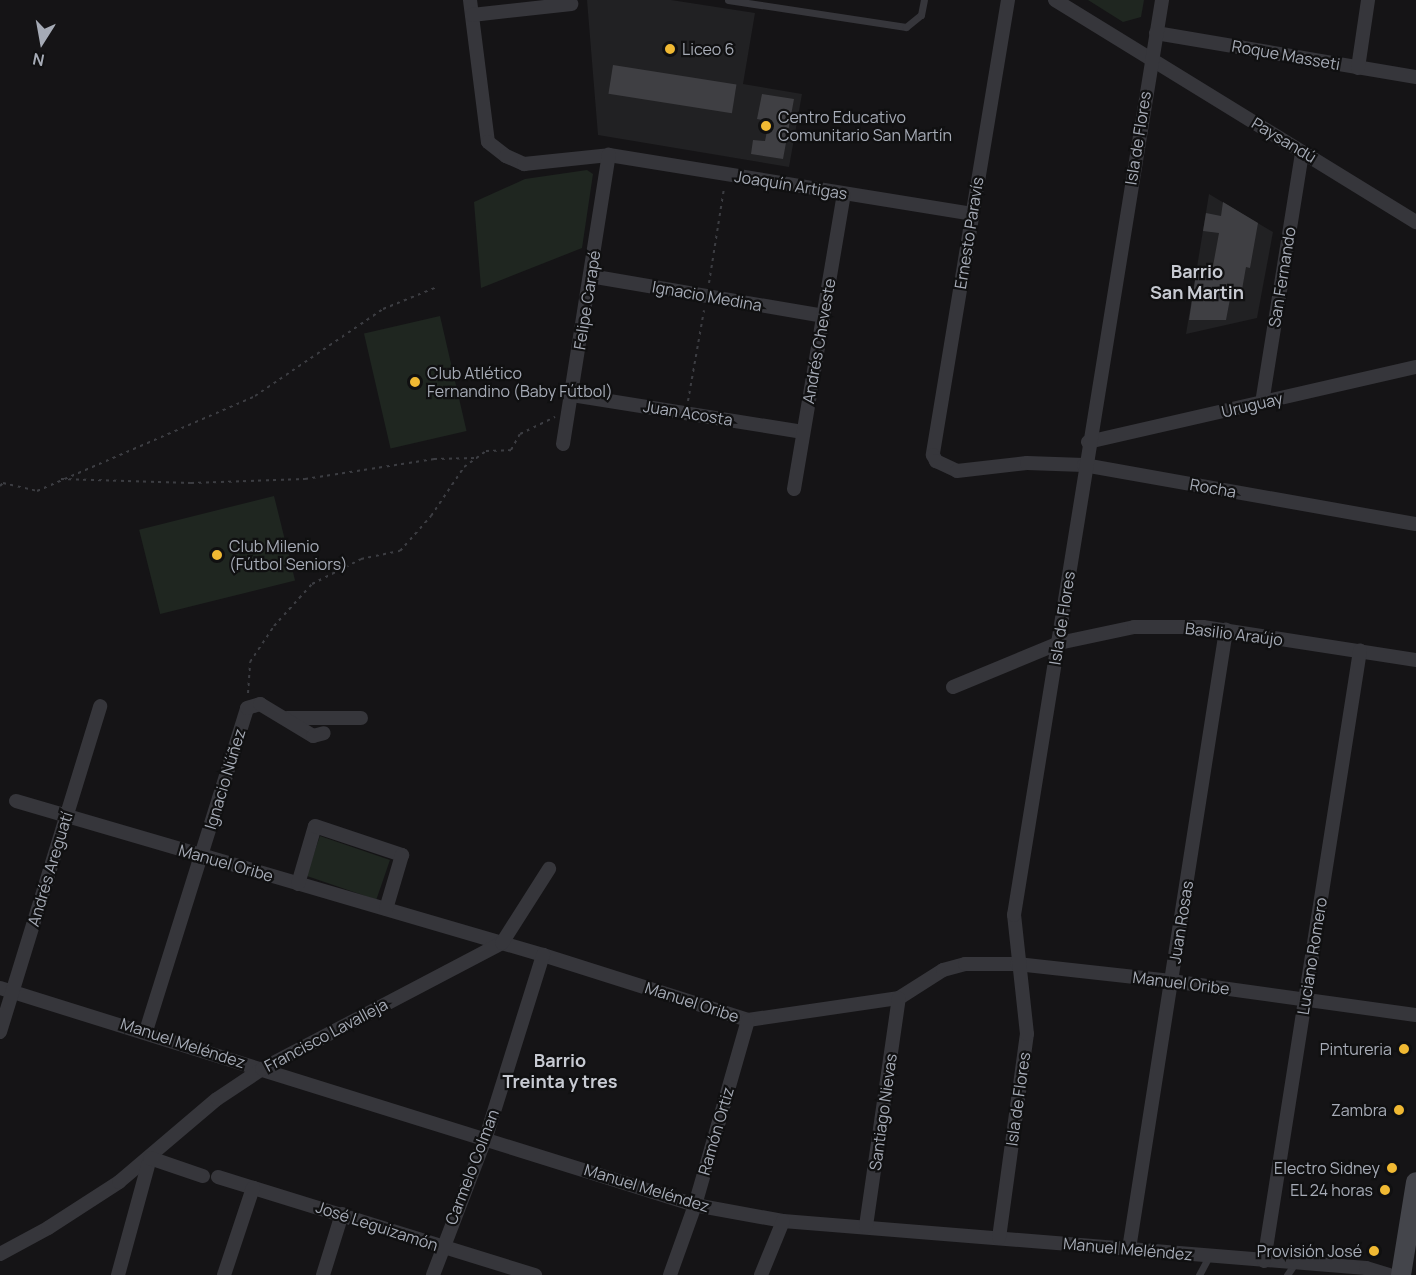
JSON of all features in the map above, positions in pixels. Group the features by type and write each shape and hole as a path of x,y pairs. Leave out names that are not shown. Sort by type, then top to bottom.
{"street":[{"path":"471,0 472,15 571,4"},
{"name":"Ernesto Paravís","path":"1008,0 933,455 940,465 957,471 1010,464"},
{"name":"Paysandú","path":"1055,0 1416,222"},
{"name":"Isla de Flores","path":"999,1238 1027,1034 1017,964 1014,915 1059,643 1084,465 1162,0"},
{"path":"1358,68 1368,0"},
{"name":"Joaquín Artigas","path":"472,15 488,142 524,164 609,155 972,214"},
{"name":"Roque Masseti","path":"1155,33 1416,77"},
{"name":"San Fernando","path":"1262,403 1302,152"},
{"name":"Felipe Carapé","path":"563,444 609,155"},
{"name":"Andrés Cheveste","path":"794,489 844,194"},
{"name":"Ignacio Medina","path":"590,276 823,316"},
{"name":"Uruguay","path":"1088,441 1416,367"},
{"name":"Juan Acosta","path":"572,395 803,432"},
{"name":"Rocha","path":"1010,464 1084,465 1416,524"},
{"name":"Basilio Araújo","path":"953,687 1059,643 1134,627 1226,630 1416,660"},
{"name":"Juan Rosas","path":"1129,1249 1226,630"},
{"name":"Luciano Romero","path":"1264,1261 1360,651"},
{"name":"Ignacio Núñez","path":"146,1031 247,708 260,704 287,718 313,736 324,733"},
{"name":"Andrés Areguatí","path":"0,1032 6,990 67,816 100,706"},
{"path":"287,718 361,717"},
{"name":"Manuel Oribe","path":"16,801 543,955 748,1020 899,998 943,970 964,964 1017,964 1171,981 1416,1015"},
{"path":"298,884 315,826 402,855 386,909"},
{"name":"Francisco Lavalleja","path":"0,1254 87,1204 150,1158 217,1099 262,1069 502,943 549,869"},
{"name":"Carmelo Colman","path":"433,1275 441,1247 486,1137 543,955"},
{"name":"Manuel Meléndez","path":"6,990 486,1137 695,1205 783,1221 1366,1268 1389,1275"},
{"name":"Santiago Nievas","path":"866,1226 899,998"},
{"name":"Ramón Ortiz","path":"670,1275 695,1205 748,1020"},
{"path":"118,1275 150,1158 203,1176"},
{"name":"José Leguizamón","path":"218,1177 535,1275"},
{"path":"1401,1275 1416,1182"},
{"path":"224,1275 253,1188"},
{"path":"323,1275 342,1214"},
{"path":"761,1275 783,1221"}],"lane":[{"path":"728,0 906,27 921,15 924,0"},
{"path":"1199,1275 1209,1256"},
{"path":"1287,1275 1295,1263"}],"path":[{"path":"0,486 3,483 37,491 58,479 255,396 383,309 437,287"},
{"path":"247,708 250,662 274,626 312,584 360,559 400,551 431,516 464,467 486,451 511,450 520,434 541,422 569,413"},
{"path":"58,479 190,483 305,479 434,459 476,458"}],"shaded area":[{"name":"Liceo 6","path":"587,0 671,0 755,13 743,84 802,94 789,167 598,135"},
{"path":"1088,0 1144,0 1141,17 1123,22"},
{"path":"587,170 593,174 582,248 481,288 474,202 525,179"},
{"path":"1209,194 1273,232 1257,318 1186,334"},
{"name":"Club Atlético Fernandino (Baby Fútbol)","path":"440,316 467,431 391,449 364,334"},
{"name":"Club Milenio (Fútbol Seniors)","path":"274,496 295,580 160,614 139,530"},
{"path":"320,836 390,860 376,900 306,876"}],"building":[{"path":"613,65 736,85 732,113 608,94"},
{"path":"762,94 794,99 783,159 751,154 753,140 765,141 769,121 757,119"},
{"path":"1223,202 1258,223 1250,268 1246,267 1240,301 1230,299 1226,320 1189,320 1196,274 1211,277 1219,233 1203,231 1206,213 1221,216"}],"place":[{"name":"Liceo 6","path":"670,49"},
{"name":"Centro Educativo Comunitario San Martín","path":"766,126"},
{"name":"Club Atlético Fernandino (Baby Fútbol)","path":"415,382"},
{"name":"Club Milenio (Fútbol Seniors)","path":"217,555"},
{"name":"Pintureria","path":"1404,1049"},
{"name":"Zambra","path":"1399,1110"},
{"name":"Electro Sidney","path":"1392,1168"},
{"name":"EL 24 horas","path":"1385,1190"},
{"name":"Provisión José","path":"1374,1251"}],"district":[{"name":"Barrio San Martin","path":"1197,282"},
{"name":"Barrio Treinta y tres","path":"560,1071"}]}
